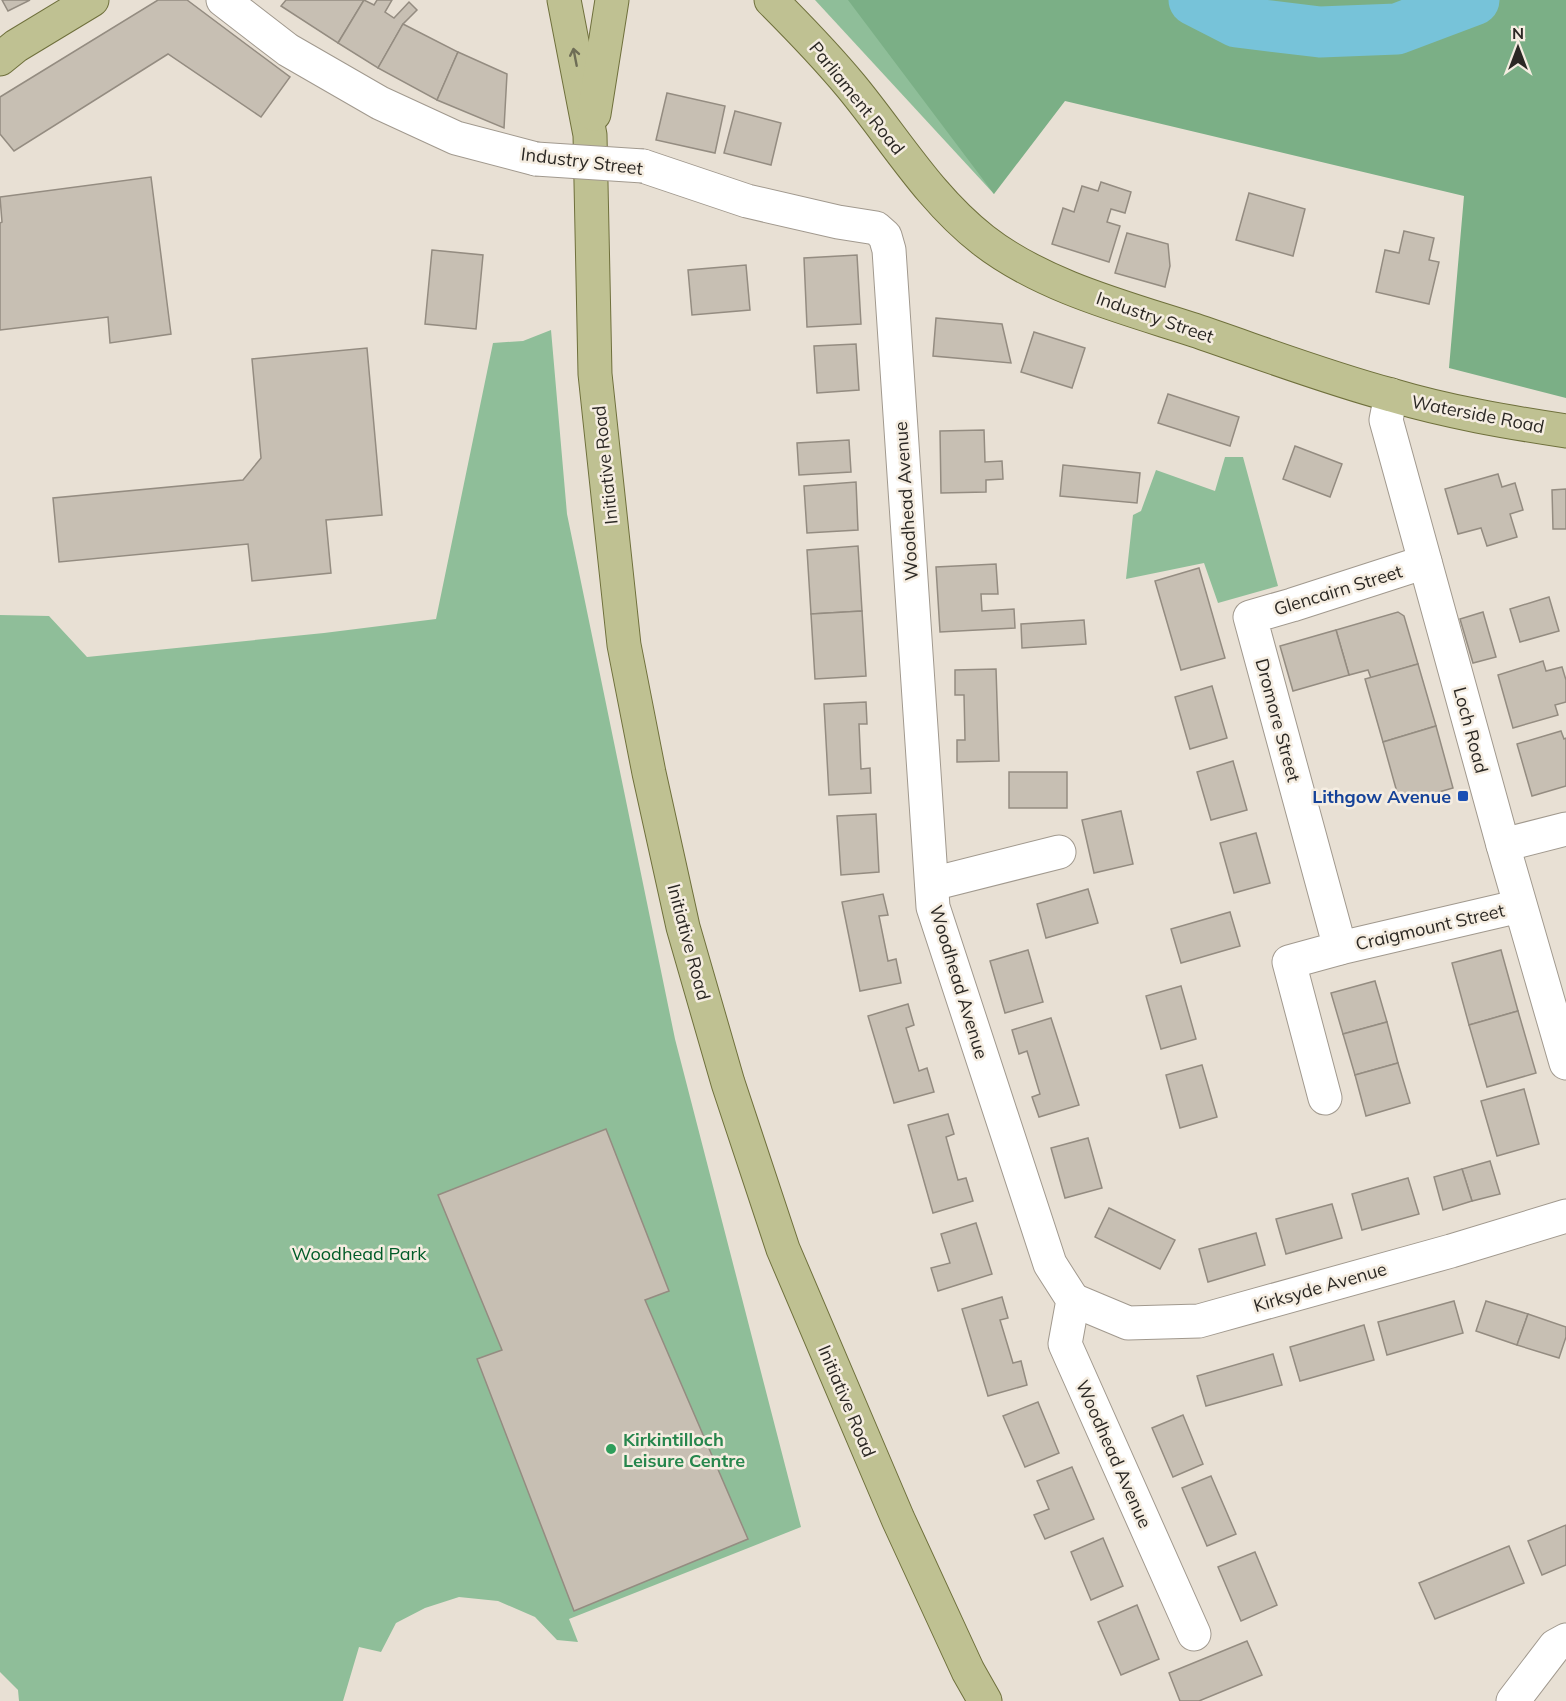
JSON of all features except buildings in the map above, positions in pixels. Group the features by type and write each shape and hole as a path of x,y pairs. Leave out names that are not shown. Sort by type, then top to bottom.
{"main road":[{"path":"0,59 16,46 92,0"},
{"path":"564,0 590,135"},
{"path":"590,135 612,0"},
{"name":"Parliament Road","path":"771,0 851,86 939,199"},
{"name":"Initiative Road","path":"590,135 595,374 624,645 683,927 728,1083 783,1249 898,1520 968,1671 985,1701"},
{"name":"Industry Street","path":"939,199 983,240 1030,269 1067,287 1391,396"},
{"name":"Waterside Road","path":"1391,396 1452,411 1566,431"}],"street":[{"name":"Industry Street","path":"223,0 288,50 380,103 456,138 536,159 643,166 747,201 838,222 876,228 885,236 889,250"},
{"name":"Woodhead Avenue","path":"889,250 933,907 1050,1264 1073,1300 1065,1344 1194,1634"},
{"name":"Loch Road","path":"1391,396 1386,420 1520,906 1566,1063"},
{"name":"Glencairn Street","path":"1250,617 1425,562"},
{"name":"Dromore Street","path":"1250,617 1340,948"},
{"path":"1503,845 1566,828"},
{"path":"932,884 1059,852"},
{"name":"Craigmount Street","path":"1340,948 1520,906"},
{"path":"1326,1098 1289,962 1340,948"},
{"name":"Kirksyde Avenue","path":"1073,1300 1128,1323 1199,1320 1451,1251 1566,1216"},
{"path":"1513,1701 1560,1643"}],"green space":[{"path":"815,0 1026,0 994,194"},
{"path":"848,0 1566,0 1566,398 1449,368 1464,196 1065,101 994,194"},
{"name":"Woodhead Park","path":"551,330 567,514 675,1039 801,1527 569,1619 578,1642 557,1640 535,1617 498,1601 459,1597 425,1608 396,1623 381,1652 359,1647 343,1701 19,1701 18,1690 0,1672 0,615 49,616 87,657 436,619 493,343 523,341"},
{"path":"1225,457 1243,457 1278,586 1218,603 1204,563 1126,579 1133,515 1141,511 1156,470 1215,491"}],"waterway":[{"path":"1194,0 1237,22 1320,32 1397,29 1474,0"}],"place":[{"name":"Lithgow Avenue","path":"1463,796"},
{"name":"Kirkintilloch Leisure Centre","path":"611,1449"}]}
